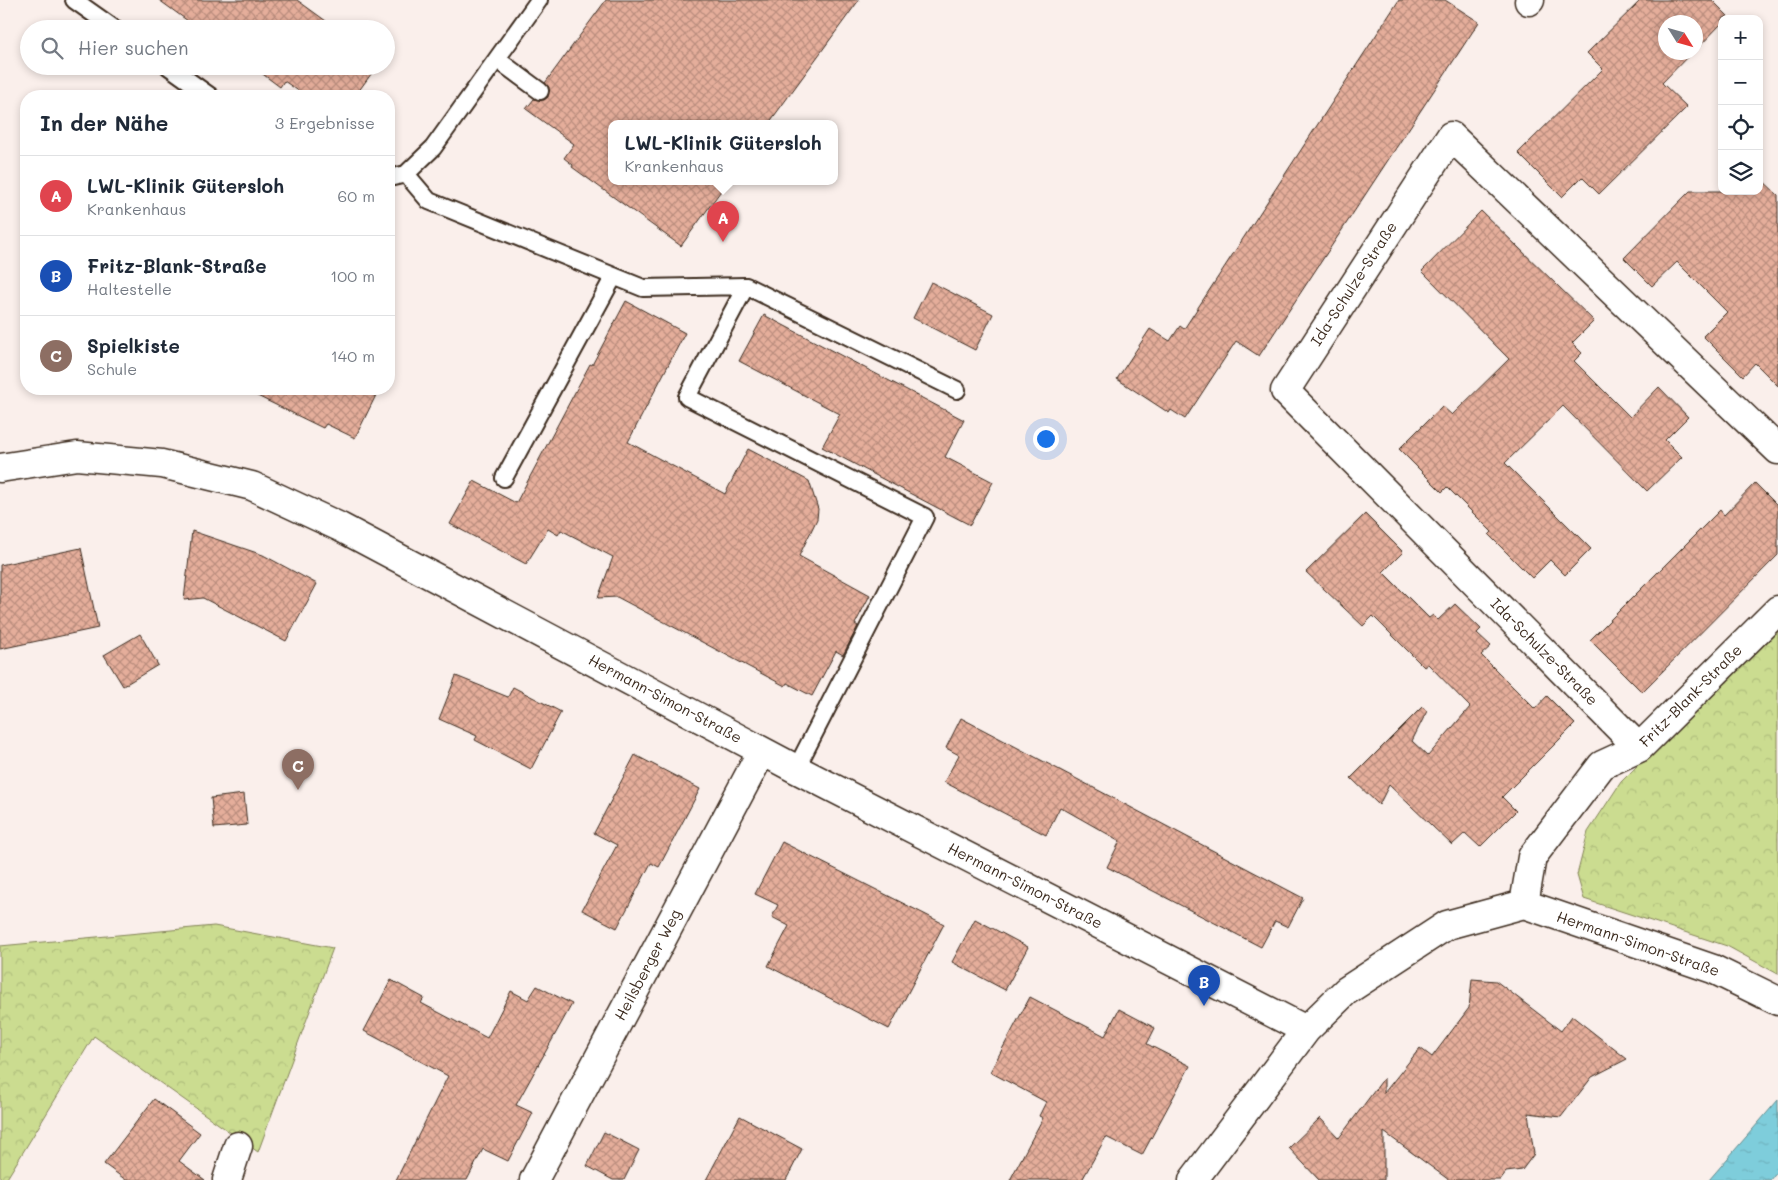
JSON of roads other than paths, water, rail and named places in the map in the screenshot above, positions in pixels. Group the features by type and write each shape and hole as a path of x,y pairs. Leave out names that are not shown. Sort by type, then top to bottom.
{"street":[{"name":"Ida-Schulze-Straße","path":"1639,748 1285,390 1451,136 1778,450"},
{"name":"Hermann-Simon-Straße","path":"0,468 76,456 162,464 252,486 340,527 762,751 1306,1030"},
{"name":"Fritz-Blank-Straße","path":"1524,904 1532,857 1602,765 1639,748 1778,610"},
{"name":"Heilsberger Weg","path":"534,1180 762,751"},
{"name":"Hermann-Simon-Straße","path":"1524,904 1712,969 1778,1001"},
{"path":"1193,1180 1306,1030 1346,991 1447,925 1524,904"},
{"path":"227,1180 238,1146"}],"lane":[{"path":"74,0 102,20"},
{"path":"395,177 406,174 433,148 498,60 539,0"},
{"path":"498,60 540,91"},
{"path":"181,75 202,90"},
{"path":"406,174 429,201 643,288 746,286 958,390"},
{"path":"504,478 614,276"},
{"path":"746,286 687,398 925,517 796,768"}],"water":[{"path":"1778,1100 1778,1170 1770,1180 1709,1180"}],"place":[{"name":"LWL-Klinik Gütersloh","path":"723,242"},
{"name":"Spielkiste","path":"298,790"},
{"name":"Fritz-Blank-Straße","path":"1204,1006"}]}
